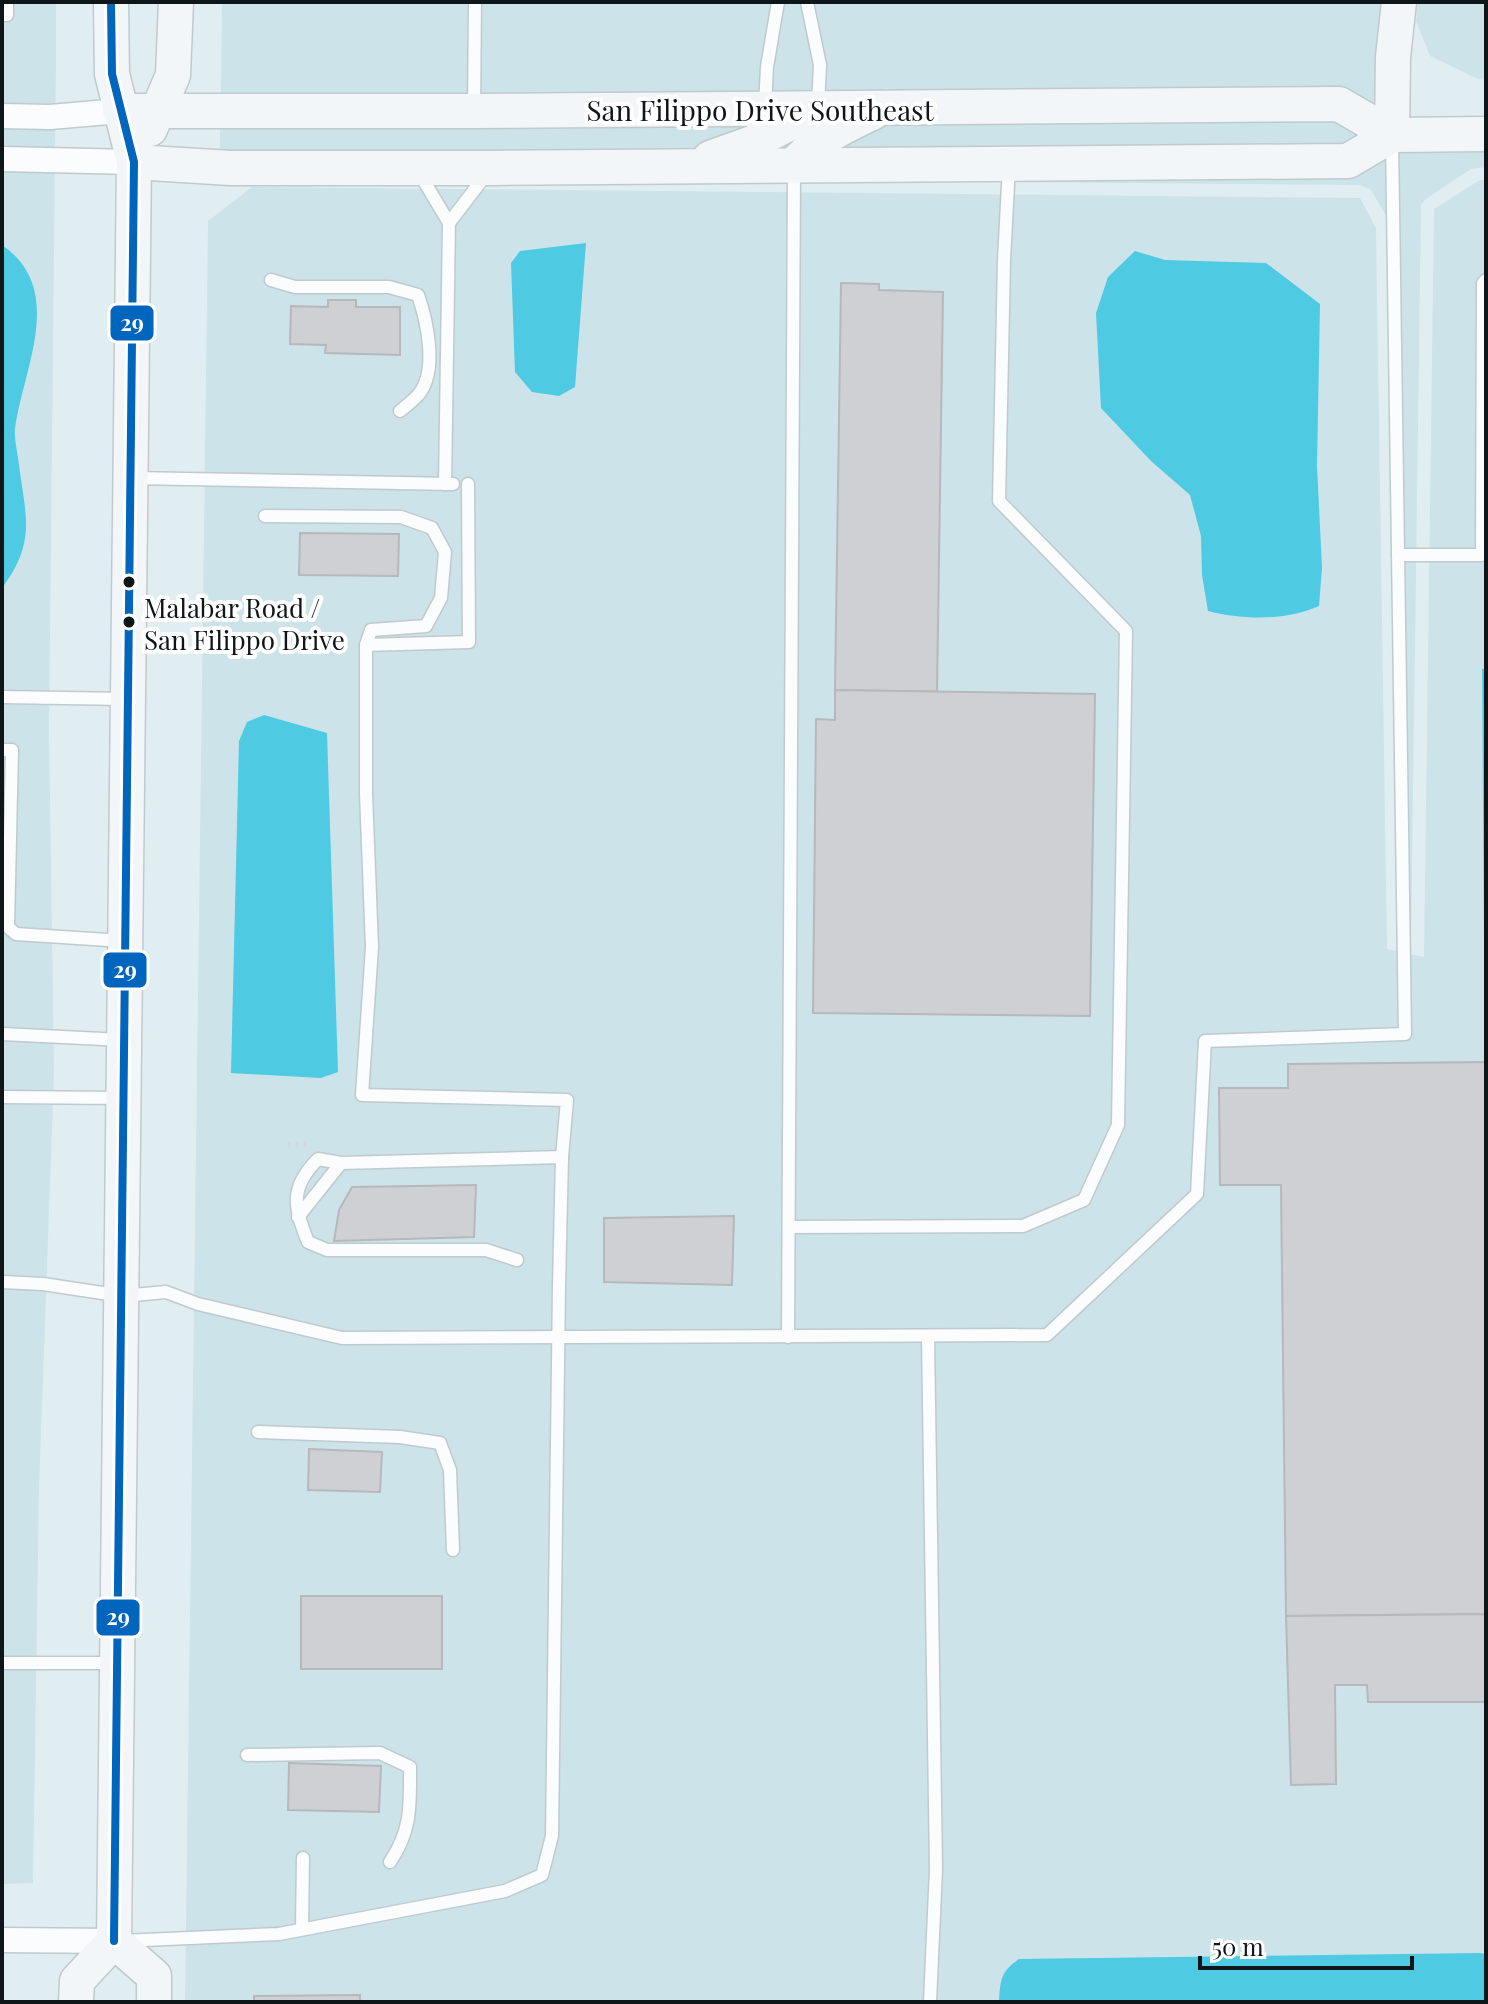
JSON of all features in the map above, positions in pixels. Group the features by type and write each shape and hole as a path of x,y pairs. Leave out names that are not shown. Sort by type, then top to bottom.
{"street":[{"path":"76,2002 77,1981 114,1941 119,1663 134,162 112,74 111,2"},
{"path":"134,162 173,75 176,2"},
{"path":"1392,135 1393,57 1399,2"},
{"name":"San Filippo Drive Southeast","path":"120,111 1339,104 1392,135"},
{"path":"794,165 809,147 829,133 881,108"},
{"path":"687,166 752,143 818,109"},
{"path":"2,116 50,117 120,111"},
{"name":"San Filippo Drive Southeast","path":"134,162 230,168 492,168 1348,161 1392,135 1486,134"},
{"path":"2,159 134,162"},
{"path":"2,1940 114,1941 154,1976 154,2002"}],"lane":[{"path":"2,15 7,15 7,2"},
{"path":"474,111 475,2"},
{"path":"765,109 767,67 778,2"},
{"path":"807,2 820,65 818,109"},
{"path":"2,1282 43,1284 122,1296 166,1292 198,1304 342,1338 1047,1335 1197,1194 1205,1041 1405,1034 1392,135"},
{"path":"789,1227 1023,1226 1084,1200 1118,1125 1126,631 999,501 1004,260 1010,164"},
{"path":"788,1337 794,165"},
{"path":"129,478 449,484 449,223 416,168"},
{"path":"449,223 492,168"},
{"path":"271,280 295,287 389,287 418,295 427,320 429,373 420,393 400,411"},
{"path":"1398,555 1484,555 1483,283 1486,280"},
{"path":"366,645 469,642 468,484"},
{"path":"114,1941 279,1934 505,1891 542,1875 552,1836 558,1338 562,1157 567,1100 362,1095 372,947 366,793 366,645 371,630 426,626 441,598 445,552 432,528 401,517 265,516"},
{"path":"2,697 127,699"},
{"path":"2,750 12,750 6,919 16,934 124,941"},
{"path":"2,1034 123,1040"},
{"path":"2,1097 123,1098"},
{"path":"517,1260 486,1250 327,1250 308,1242 294,1207 303,1174 318,1159 341,1163 562,1157"},
{"path":"298,1217 341,1163"},
{"path":"928,1336 936,1869 930,2002"},
{"path":"258,1432 400,1437 440,1443 450,1470 453,1550"},
{"path":"2,1663 119,1663"},
{"path":"247,1755 380,1753 410,1767 410,1814 404,1842 390,1862"},
{"path":"302,1929 303,1858"}],"shaded area":[{"path":"2,2 56,2 56,59 49,729 54,1074 39,1488 33,1883 2,1884"},
{"path":"222,2 1382,2 1376,57 1376,109 891,93 887,88 877,93 827,94 823,88 813,94 221,97"},
{"path":"1418,2 1486,2 1486,80 1430,56 1416,21"},
{"path":"1334,119 1362,135 1343,147 831,150 885,122"},
{"path":"758,123 684,152 220,152 220,126"},
{"path":"1486,148 1486,167 1471,169 1421,205 1411,942 1401,940 1390,222 1371,190 1360,185 802,180 1392,153 1397,156 1401,150"},
{"path":"1480,180 1486,180 1486,669 1482,669 1486,940 1486,2002 185,2002 208,221 252,187 1360,198 1376,228 1387,949 1424,957 1434,209"}],"water":[{"path":"586,243 575,387 559,396 532,392 515,372 511,263 520,251"},
{"path":"2,245 22,263 33,284 37,307 32,356 15,429 26,529 20,557 2,588"},
{"path":"1135,251 1165,260 1266,263 1320,304 1317,466 1322,568 1319,606 1264,618 1208,611 1202,575 1201,536 1190,495 1151,461 1101,408 1096,313 1108,277"},
{"path":"1482,669 1486,669 1486,940 1484,939"},
{"path":"264,715 327,733 338,1072 321,1078 231,1073 239,741 247,722"},
{"path":"1486,1954 1484,2002 999,2002 1003,1977 1019,1959"}],"building":[{"path":"841,283 879,284 879,290 943,292 937,692 835,690"},
{"path":"328,300 356,300 356,307 400,307 400,355 325,353 326,345 290,344 291,306 328,307"},
{"path":"300,533 399,534 398,576 299,575"},
{"path":"835,690 1095,694 1090,1016 813,1013 816,719 835,720"},
{"path":"1486,1062 1486,1614 1286,1616 1281,1185 1220,1185 1219,1088 1288,1088 1288,1064"},
{"path":"476,1185 474,1237 334,1241 339,1210 352,1187"},
{"path":"734,1216 732,1285 604,1282 604,1218"},
{"path":"309,1449 382,1452 380,1492 308,1490"},
{"path":"301,1596 442,1596 442,1669 301,1669"},
{"path":"1486,1614 1486,1702 1368,1702 1367,1685 1335,1685 1336,1784 1291,1785 1286,1616"},
{"path":"289,1763 381,1766 379,1812 288,1810"},
{"path":"360,1995 360,2002 254,2002 254,1996"}],"transit line":[{"name":"29","path":"111,2 112,74 134,162 114,1941"}],"place":[{"name":"Malabar Road / San Filippo Drive","path":"129,622"}]}
